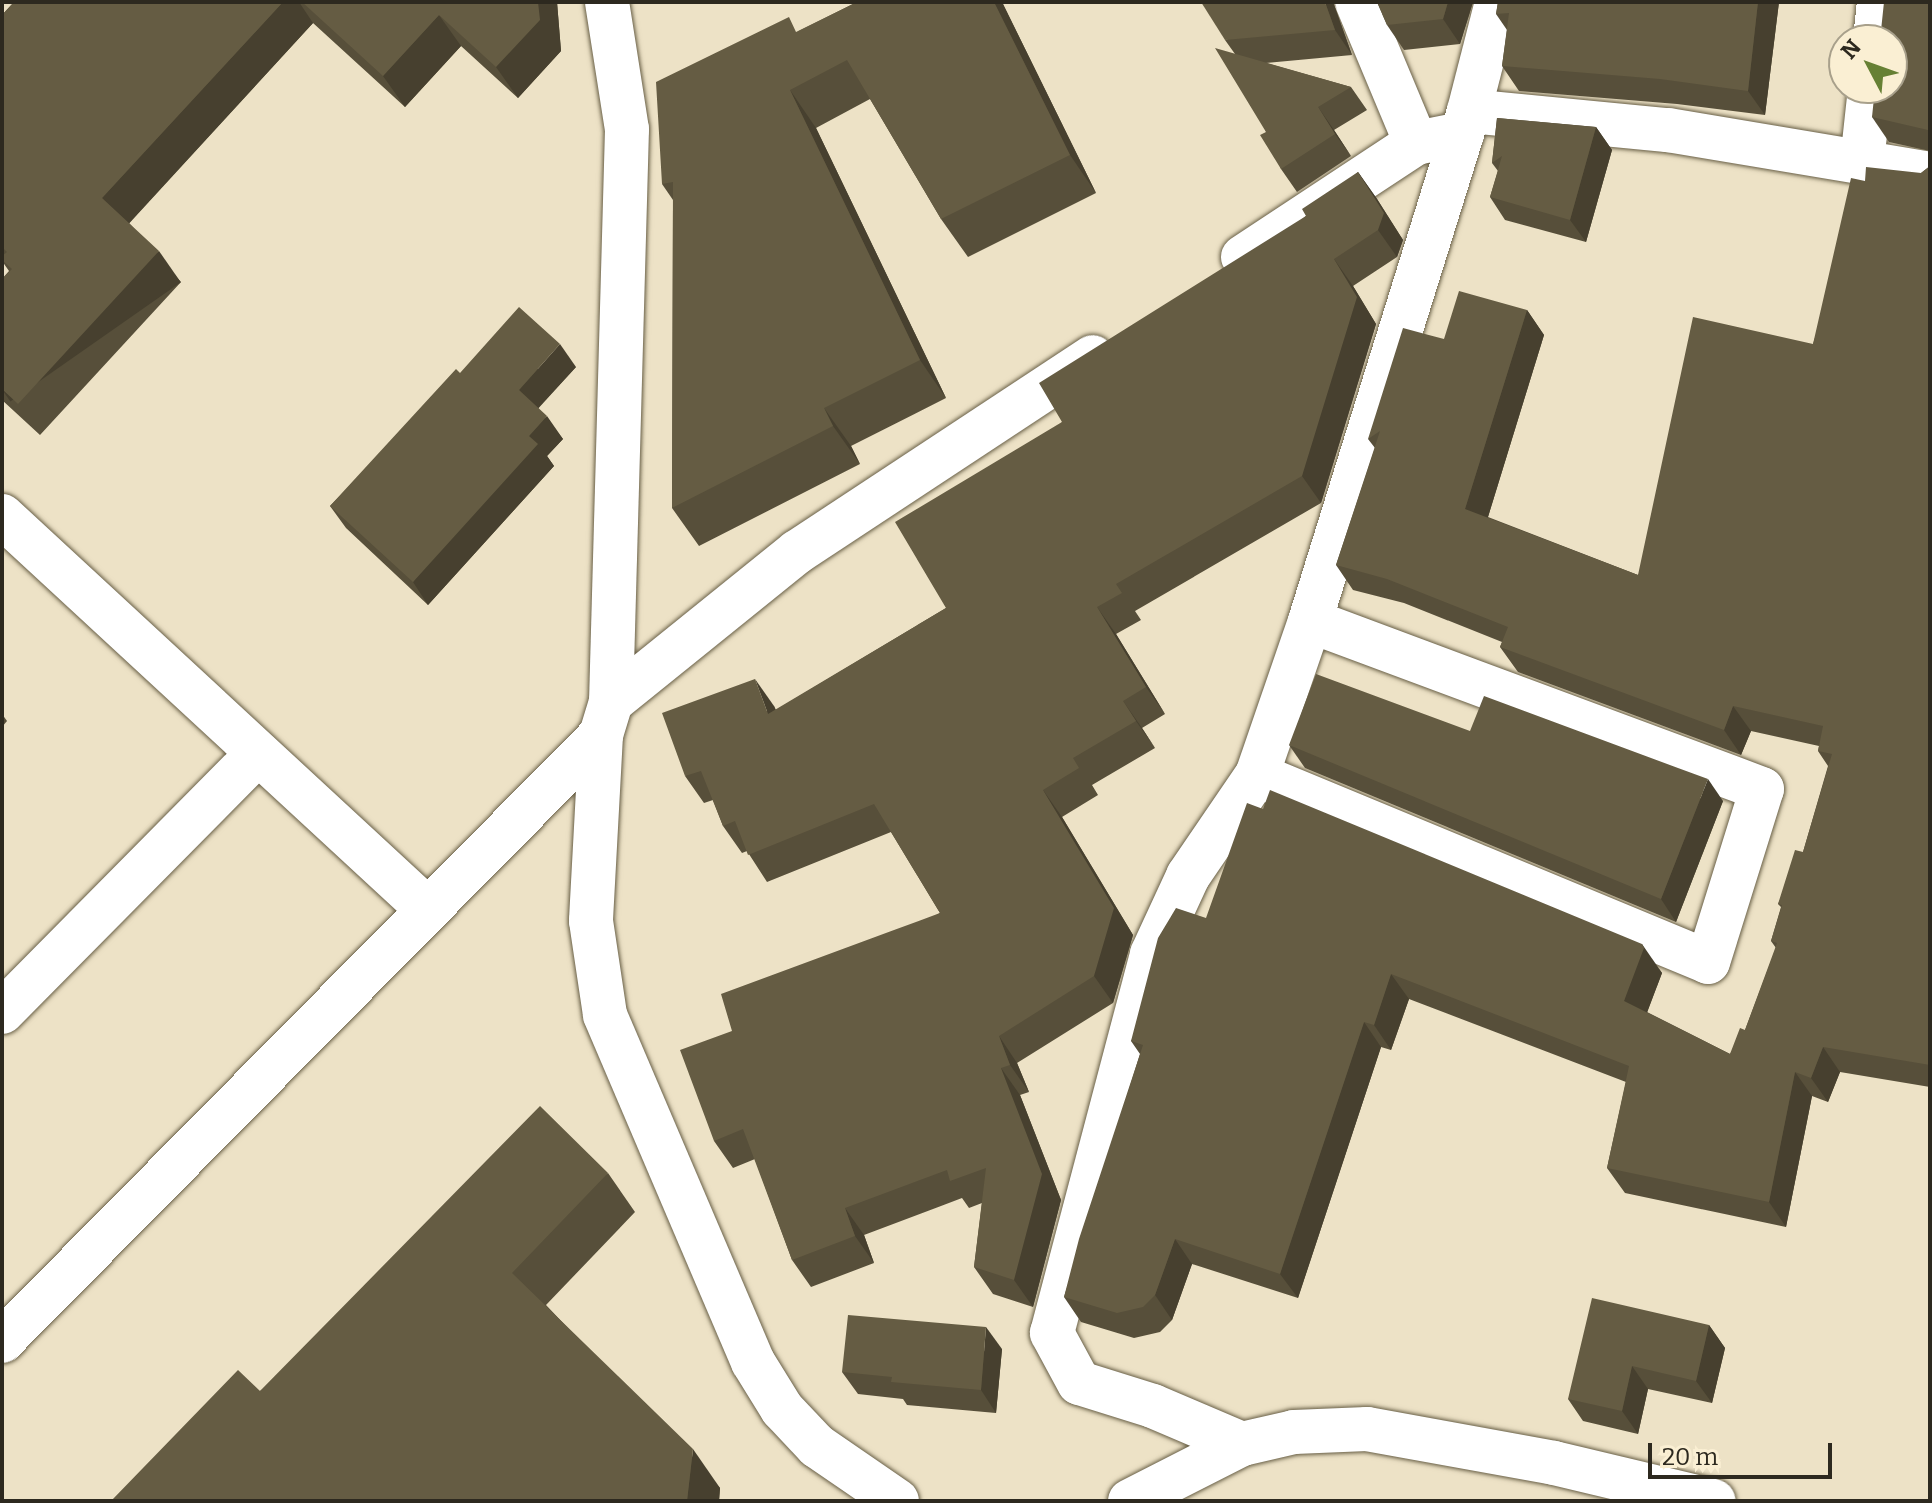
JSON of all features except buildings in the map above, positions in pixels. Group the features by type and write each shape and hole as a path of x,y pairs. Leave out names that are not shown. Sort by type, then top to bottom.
{"street":[{"path":"607,2 627,129 606,718 591,921 605,1015 753,1362 782,1409 817,1446 897,1501"},
{"path":"1357,2 1416,143"},
{"path":"1242,1444 1153,1406 1079,1383 1052,1333 1152,954 1188,876 1257,775 1310,621 1466,123 1497,2"},
{"path":"1877,24 1879,2"},
{"path":"1862,162 1868,104"},
{"path":"1205,282 1416,143 1466,123 1668,130 1930,174"},
{"path":"2,1341 426,908 606,718 797,552 1126,334"},
{"path":"2,516 426,908"},
{"path":"1257,775 1708,962 1762,789 1310,621"},
{"path":"2,1012 258,753"},
{"path":"1130,1501 1242,1444 1294,1432 1367,1429 1554,1463 1714,1501"}]}
